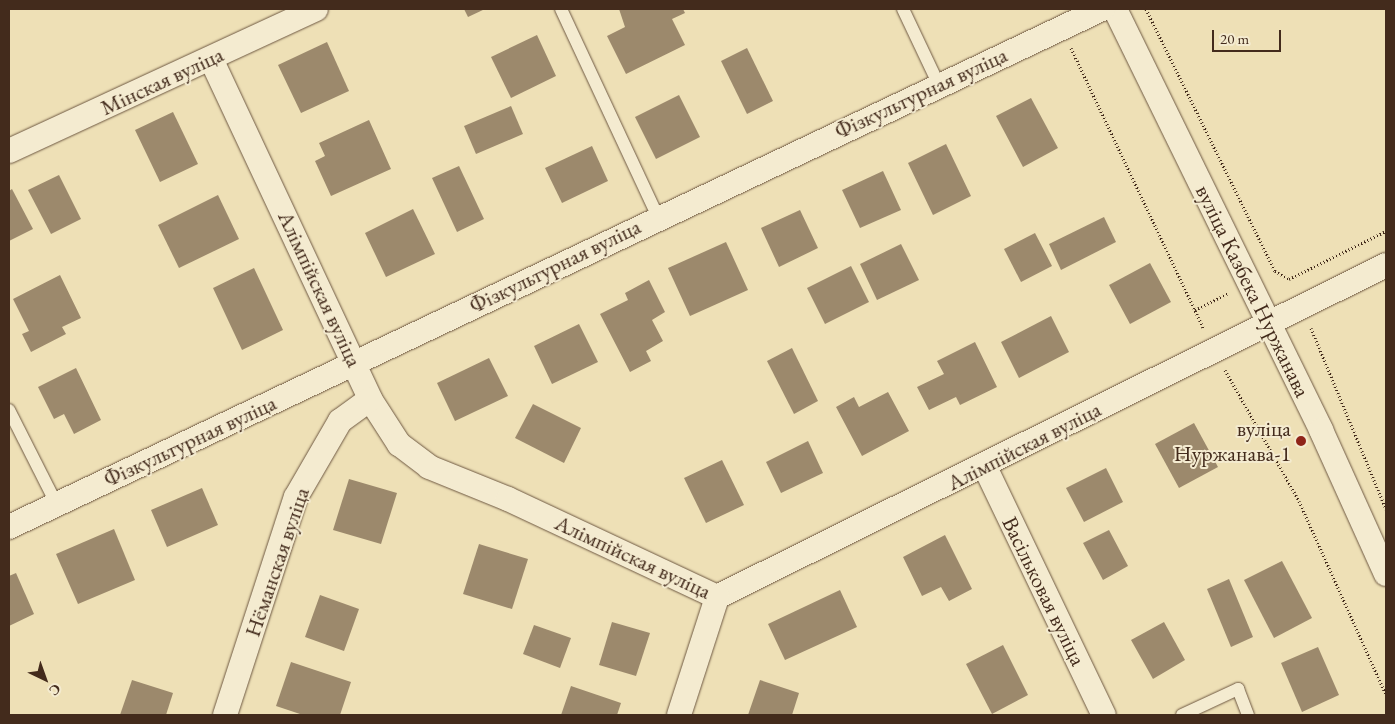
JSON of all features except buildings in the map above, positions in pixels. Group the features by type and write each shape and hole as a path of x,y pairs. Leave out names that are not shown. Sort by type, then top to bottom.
{"street":[{"name":"Мінская вуліца","path":"9,151 316,9"},
{"name":"Фізкультурная вуліца","path":"9,527 356,363 658,217 1102,9"},
{"name":"вуліца Казбека Нуржанава","path":"1115,9 1269,322 1386,574"},
{"name":"Алімпійская вуліца","path":"211,59 356,363 370,399 399,444 429,467 508,499 717,597 985,467 1301,305 1386,265"},
{"name":"Нёманская вуліца","path":"225,715 296,497 340,422 370,399"},
{"name":"Васільковая вуліца","path":"985,467 1104,715"},
{"path":"679,715 717,597"}],"lane":[{"path":"561,9 658,217"},
{"path":"903,9 939,85"},
{"path":"9,410 57,504"},
{"path":"1182,715 1238,689 1248,715"}],"path":[{"path":"1146,9 1275,271 1289,279 1386,509"},
{"path":"1289,279 1386,231"}],"place":[{"name":"вуліца Нуржанава-1","path":"1301,441"}]}
